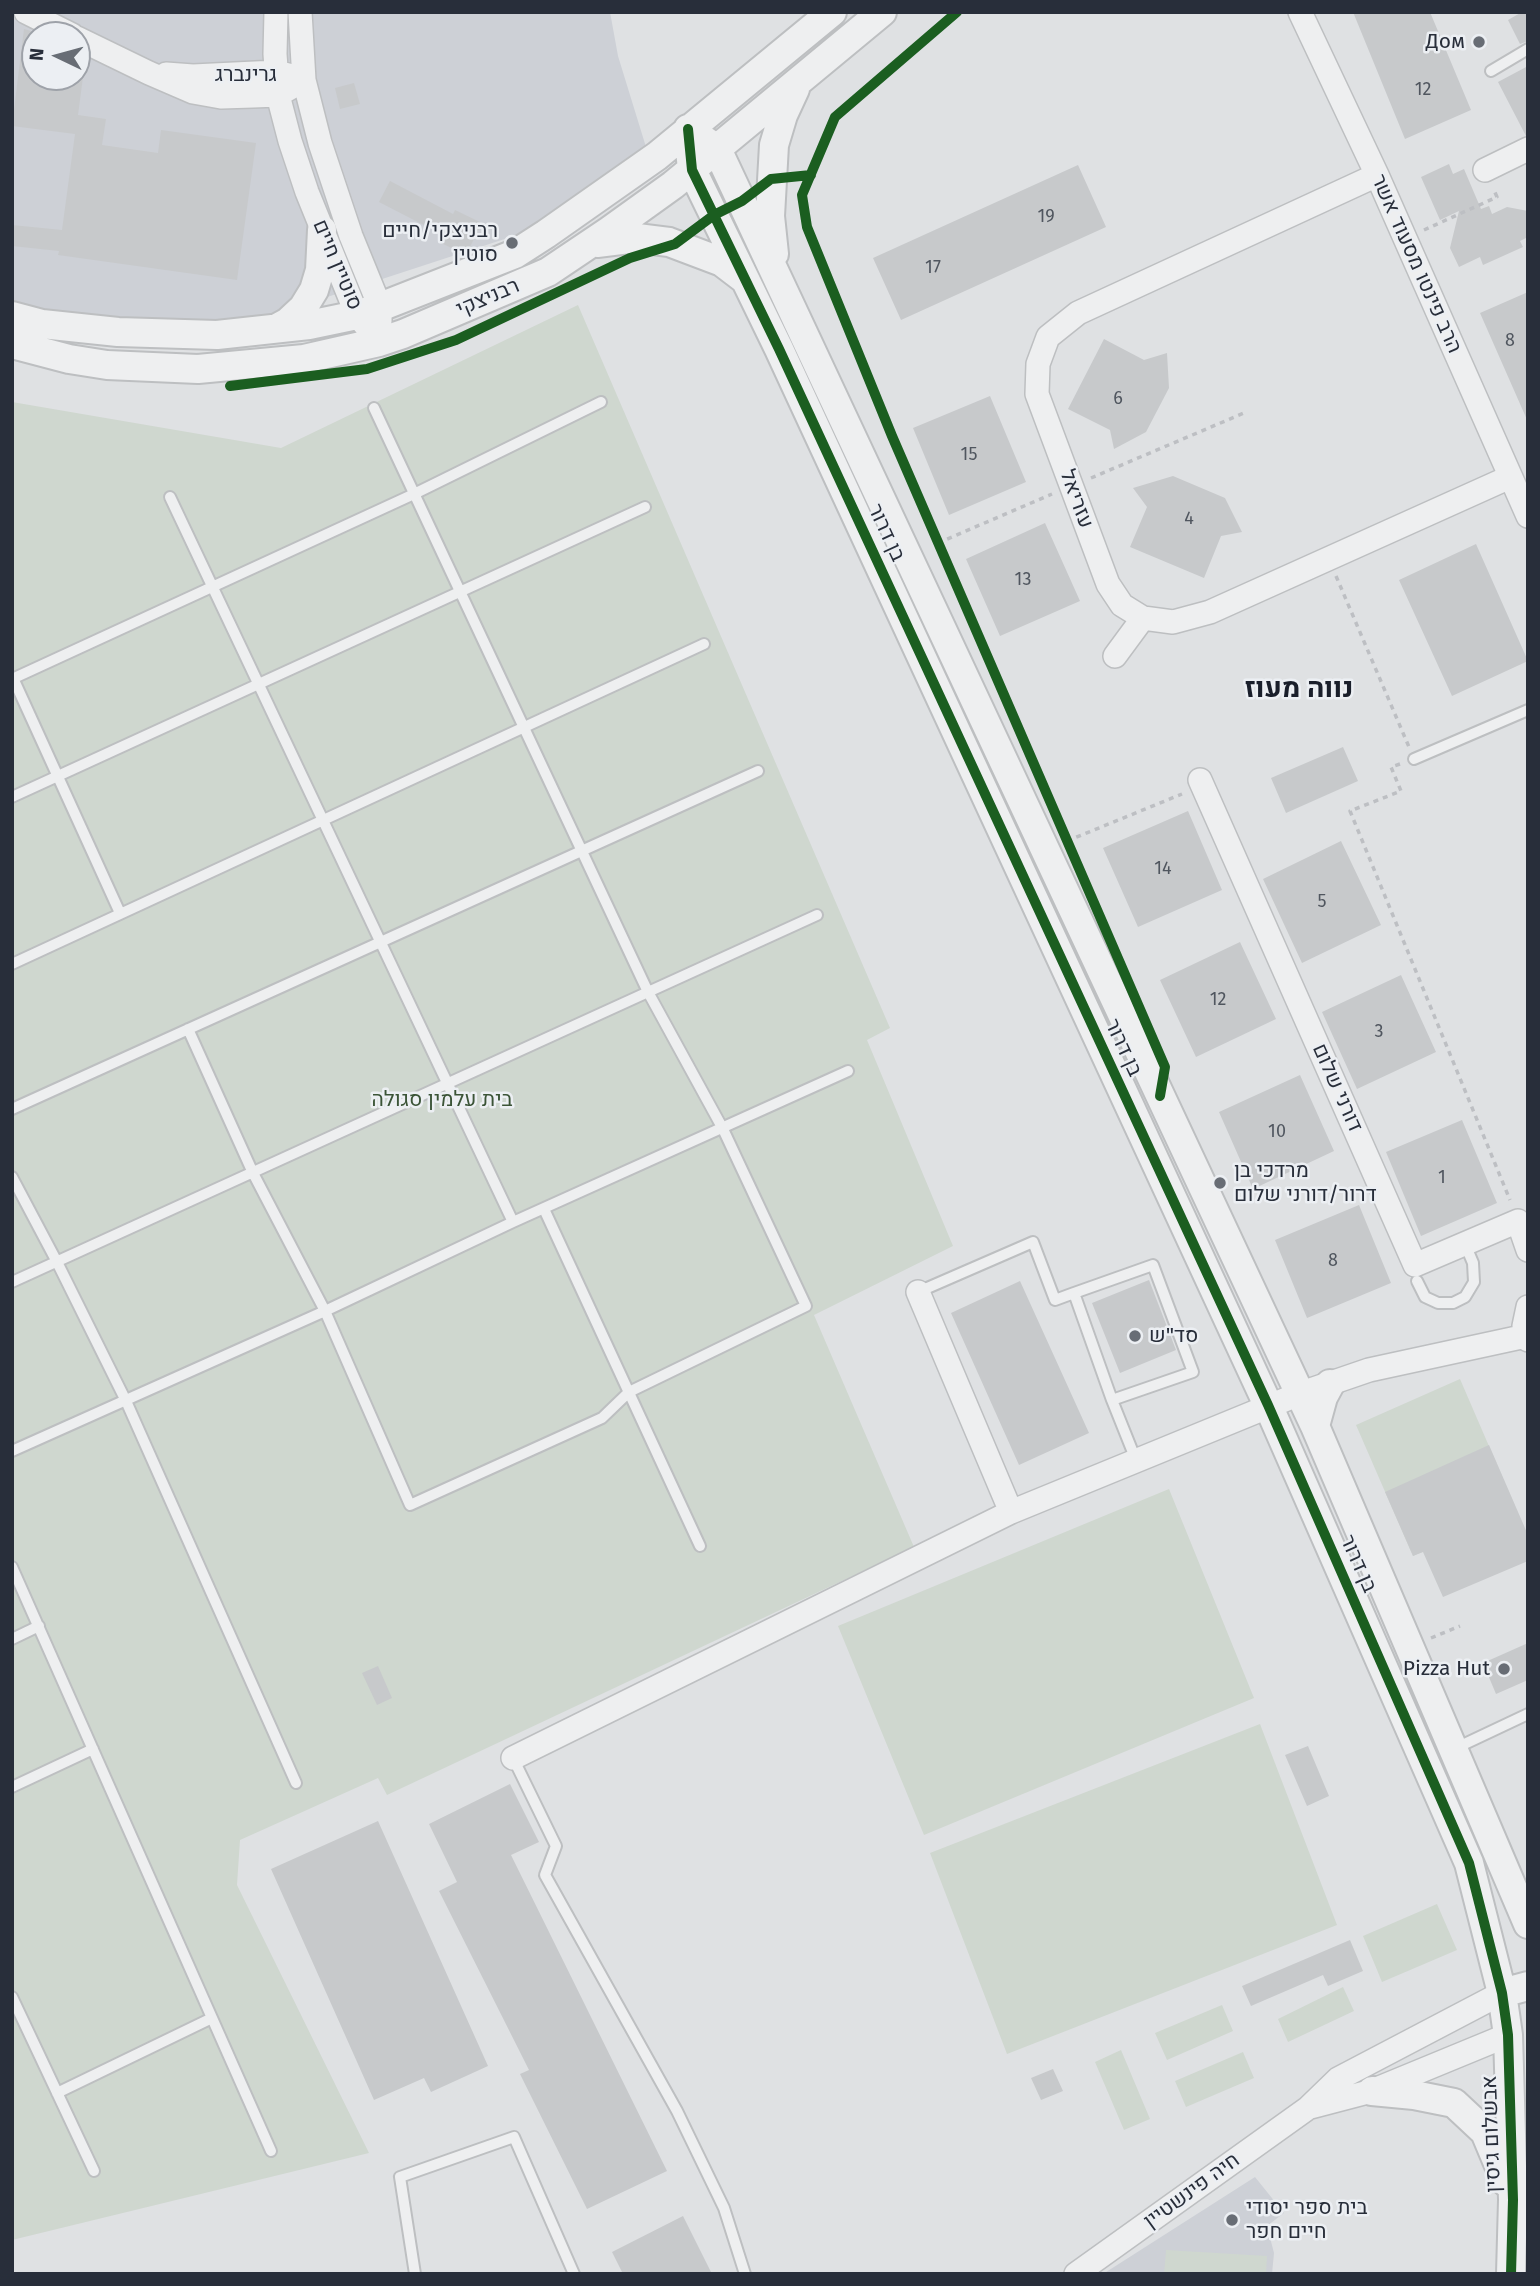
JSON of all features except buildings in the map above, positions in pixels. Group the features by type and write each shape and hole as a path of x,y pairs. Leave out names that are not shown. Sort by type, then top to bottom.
{"street":[{"path":"26,12 44,21"},
{"name":"סוטיין חיים","path":"276,12 277,83 290,141 322,230 368,311"},
{"name":"סוטיין חיים","path":"300,12 304,80 320,143 351,236 368,311 379,342"},
{"name":"רבניצקי","path":"12,316 42,324 118,332 217,335 270,331 368,311 515,254 657,156 832,12"},
{"name":"רבניצקי","path":"12,344 69,359 107,365 198,369 304,359 379,342 548,272 609,232 692,170 882,12"},
{"name":"הרב פינטו מסעוד אשר","path":"1300,12 1377,175 1528,516"},
{"name":"גרינברג","path":"91,45 193,92 221,97 277,83 304,80"},
{"path":"776,274 770,216 774,145 783,115 799,81"},
{"path":"688,129 717,149"},
{"name":"בן דרור","path":"688,129 692,170 1268,1405 1469,1863 1515,1989"},
{"name":"בן דרור","path":"717,149 1315,1426 1528,1924"},
{"path":"1485,170 1528,149"},
{"name":"עזריאל","path":"1143,618 1122,605 1108,584 1037,394 1038,364 1048,337 1078,313 1377,175"},
{"path":"270,331 288,322 303,308 314,290 320,270 322,230"},
{"path":"587,244 637,238 669,242 722,262 745,279"},
{"path":"1115,656 1143,618 1173,622 1210,612 1510,477"},
{"name":"דורני שלום","path":"1202,783 1415,1265 1518,1221"},
{"path":"1518,1221 1528,1250"},
{"path":"918,1292 1011,1512"},
{"path":"513,1758 1011,1512 1268,1405 1369,1370 1527,1338 1524,1326 1528,1307"},
{"path":"1315,1426 1323,1397 1330,1384"},
{"name":"אבשלום גיסין","path":"1511,2274 1518,2033 1515,1989"},
{"name":"חיה פינשטיין","path":"1076,2274 1308,2108 1338,2079 1515,1989"},
{"name":"חיה פינשטיין","path":"1308,2108 1372,2091 1518,2033"},
{"path":"1372,2091 1414,2095 1454,2103 1485,2132 1513,2200"}],"lane":[{"path":"1492,71 1528,49"},
{"path":"120,914 13,678 414,494 601,402"},
{"path":"188,1029 253,1173 325,1311 410,1504 602,1418 629,1392 806,1306 723,1129 648,992 373,408"},
{"path":"170,497 513,1222"},
{"path":"12,797 645,507"},
{"path":"12,964 704,644"},
{"path":"1414,759 1528,710"},
{"path":"12,1109 758,771"},
{"path":"12,1282 817,915"},
{"path":"12,1451 848,1071"},
{"path":"12,1177 126,1401 296,1783"},
{"path":"544,1209 699,1546"},
{"path":"918,1292 1033,1241 1055,1300 1153,1265 1192,1372 1112,1400"},
{"path":"1417,1281 1425,1297 1438,1303 1453,1303 1465,1297 1474,1282 1473,1263 1465,1244"},
{"path":"1074,1293 1136,1460"},
{"path":"12,1567 271,2151"},
{"path":"12,1639 39,1626"},
{"path":"1453,1749 1528,1714"},
{"path":"12,1787 93,1749"},
{"path":"513,1758 556,1846 545,1875 677,2111 724,2208 745,2274"},
{"path":"12,1997 94,2171"},
{"path":"57,2093 212,2018"},
{"path":"415,2274 400,2177 514,2137 574,2274"}],"path":[{"path":"1405,238 1497,197 1485,170"},
{"path":"933,531 943,555"},
{"path":"1329,558 1414,759 1391,767 1401,791 1350,811 1518,1221"},
{"path":"1067,841 1202,783"},
{"path":"1061,828 1072,853"},
{"path":"1410,1647 1460,1626"}],"shaded area":[{"path":"12,12 610,12 618,56 646,147 526,232 269,316 189,326 87,323 12,306"},
{"name":"בית ספר יסודי חיים חפר","path":"1255,2177 1284,2213 1267,2226 1274,2253 1272,2274 1103,2274"}],"green space":[{"name":"בית עלמין סגולה","path":"578,305 890,1028 867,1040 953,1246 814,1315 914,1547 387,1795 378,1778 240,1840 237,1885 369,2153 12,2240 12,402 281,448"},
{"path":"1460,1379 1517,1511 1413,1556 1356,1425"},
{"path":"1169,1489 1254,1698 924,1835 838,1626"},
{"path":"1260,1724 1337,1925 1007,2054 930,1853"},
{"path":"1437,1904 1457,1950 1382,1982 1363,1936"},
{"path":"1343,1987 1354,2011 1288,2042 1278,2019"},
{"path":"1222,2005 1233,2031 1167,2060 1155,2033"},
{"path":"1121,2050 1150,2119 1124,2130 1095,2062"},
{"path":"1243,2052 1254,2078 1186,2107 1175,2081"},
{"path":"1166,2250 1267,2256 1266,2274 1164,2274"}],"cycle path":[{"path":"957,12 835,117 802,195 807,227 892,436 1165,1067 1160,1096"},
{"path":"688,129 692,170 779,349 1268,1405 1469,1863 1502,1993 1508,2035 1513,2200 1511,2274"},
{"path":"230,386 367,369 456,340 630,258 675,244 714,215 742,201 771,179 811,175"}],"place":[{"name":"Дом","path":"1479,42"},
{"name":"רבניצקי/חיים סוטין","path":"512,243"},
{"name":"מרדכי בן דרור/דורני שלום","path":"1220,1183"},
{"name":"סד\"ש","path":"1135,1336"},
{"name":"Pizza Hut","path":"1504,1669"},
{"name":"בית ספר יסודי חיים חפר","path":"1232,2220"}],"district":[{"name":"נווה מעוז","path":"1299,689"}]}
